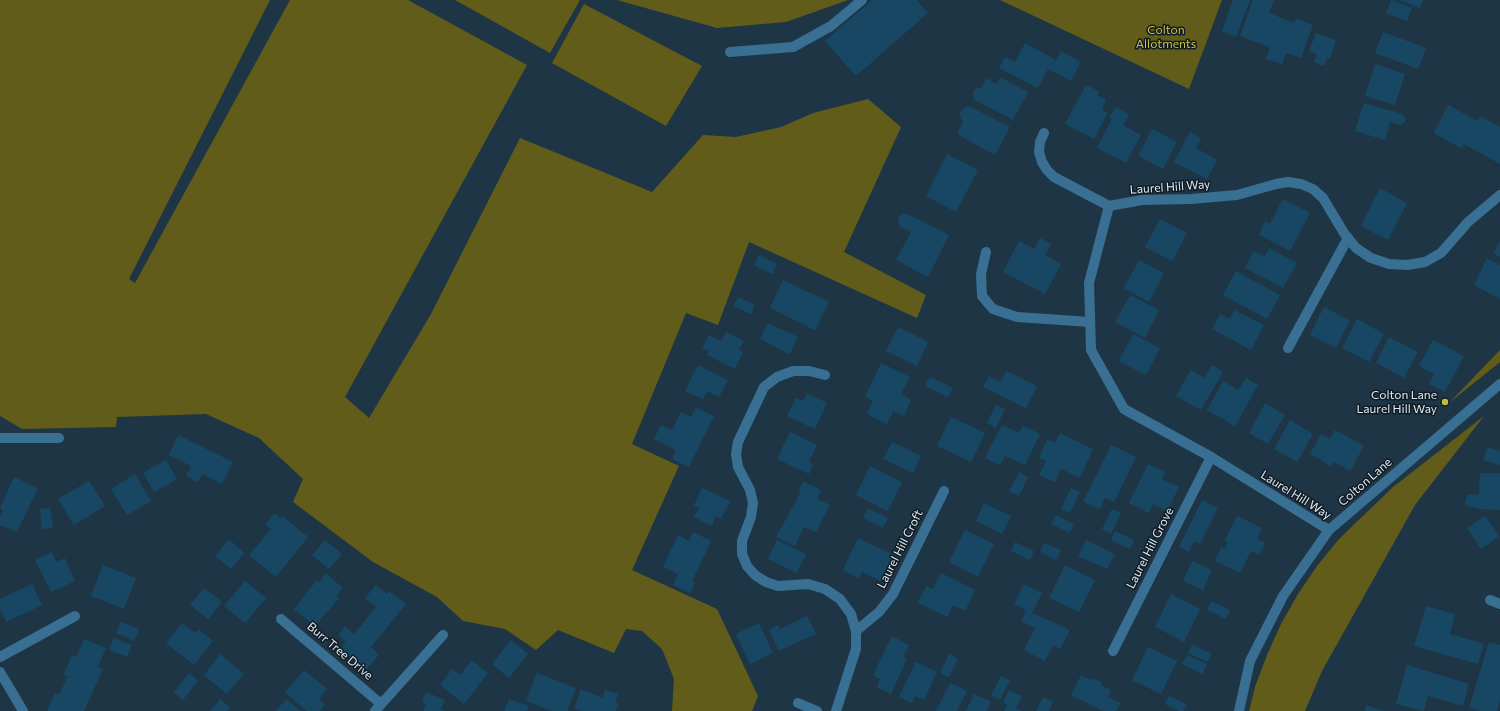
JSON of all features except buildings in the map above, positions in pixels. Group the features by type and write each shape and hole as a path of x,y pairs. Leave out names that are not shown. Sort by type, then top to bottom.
{"street":[{"path":"730,52 793,47 831,26 862,0"},
{"path":"1044,133 1040,142 1039,152 1042,162 1047,170 1054,177 1109,206"},
{"name":"Laurel Hill Way","path":"1329,530 1211,457 1124,409 1091,350 1089,283 1109,206 1142,200 1191,199 1237,195 1276,184 1288,182 1301,184 1314,189 1323,198 1356,248 1371,258 1389,264 1407,265 1425,262 1441,253 1468,222 1500,195"},
{"path":"1288,348 1348,238"},
{"path":"986,252 981,274 982,296 993,309 1017,317 1090,322"},
{"path":"825,375 809,371 793,371 773,380 764,387 738,442 736,454 738,467 750,490 753,503 751,517 742,541 742,554 751,570 766,582 778,586 808,584 825,589 840,599 851,614 856,631 856,649 836,711"},
{"name":"Colton Lane","path":"1239,711 1250,661 1283,596 1329,530 1500,384"},
{"path":"0,438 59,438"},
{"name":"Laurel Hill Grove","path":"1113,651 1211,457"},
{"name":"Laurel Hill Croft","path":"856,631 879,612 893,594 944,491"},
{"path":"0,657 75,616"},
{"name":"Burr Tree Drive","path":"282,619 378,707"},
{"path":"378,707 443,635"},
{"path":"0,672 23,711"},
{"path":"798,703 817,711"}],"green space":[{"path":"0,0 270,0 129,279 135,283 290,0 408,0 527,65 345,397 369,418 431,314 520,138 652,192 703,135 736,137 781,127 813,113 868,99 901,127 844,252 926,295 917,318 749,242 718,325 686,313 632,444 679,466 632,570 717,609 758,696 752,711 672,711 674,679 662,649 642,631 626,629 614,653 558,630 536,650 505,629 463,621 437,597 373,562 293,502 303,479 259,438 206,414 117,417 116,427 22,429 0,416"},
{"path":"455,0 580,0 550,53"},
{"path":"617,0 848,0 786,22 717,28"},
{"name":"Colton Allotments","path":"1000,0 1222,0 1189,89"},
{"path":"584,4 702,66 666,126 552,63"},
{"path":"1500,350 1500,362 1449,403"},
{"path":"1484,416 1415,505 1322,671 1305,711 1249,711 1255,687 1281,624 1298,594 1317,566 1339,539 1393,487"}],"place":[{"name":"Colton Lane Laurel Hill Way","path":"1445,402"}]}
